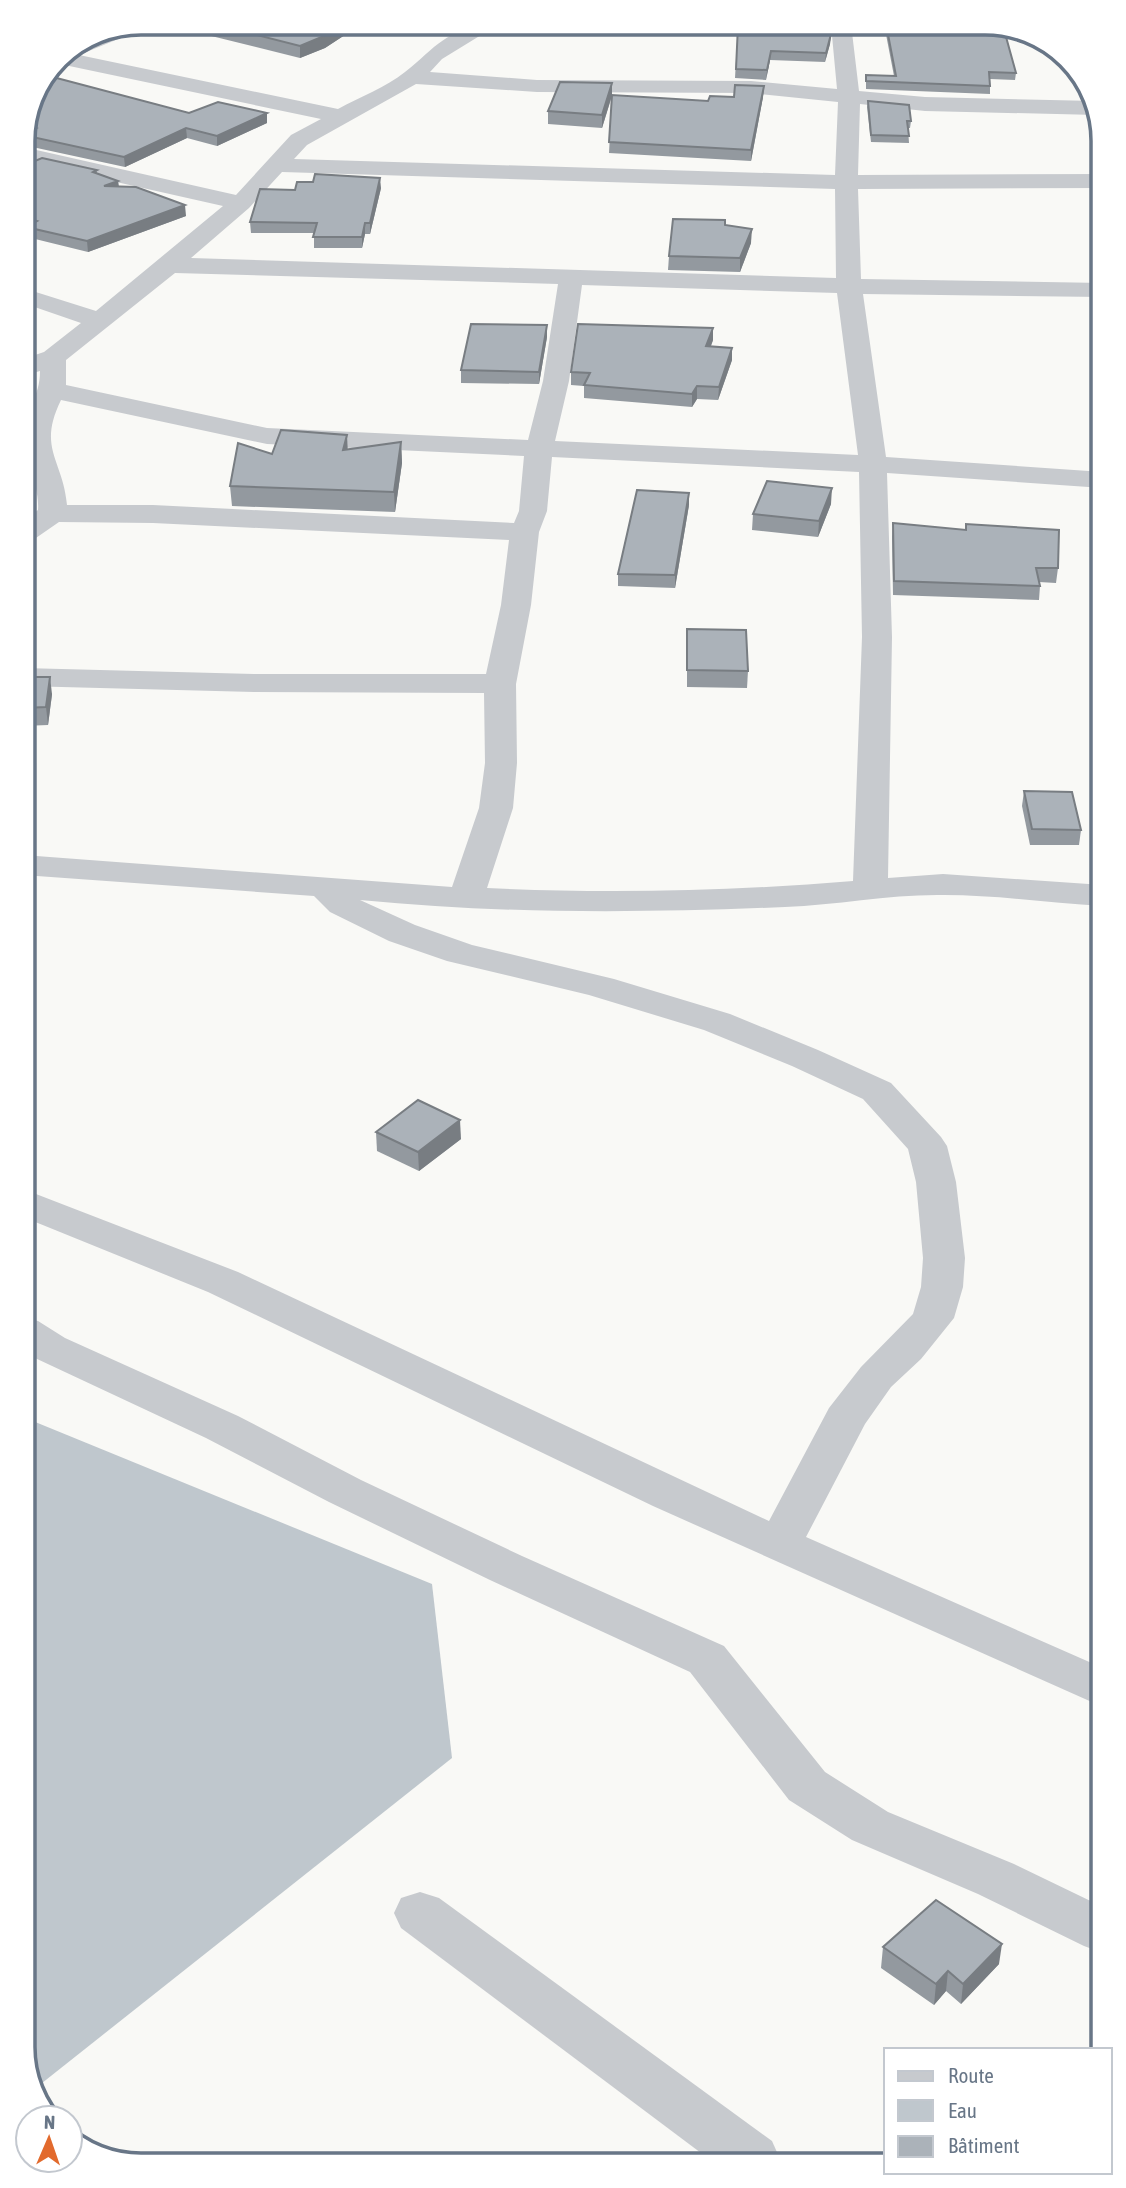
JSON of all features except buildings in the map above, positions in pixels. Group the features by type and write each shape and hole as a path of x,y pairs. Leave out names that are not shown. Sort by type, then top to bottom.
{"street":[{"path":"35,364 53,358 169,265 241,203 299,140 412,77 435,55 468,35"},
{"path":"842,35 849,97 846,182 849,286 873,464 877,638 870,889"},
{"path":"74,59 339,116"},
{"path":"412,77 537,86 751,87 925,104 1085,108"},
{"path":"35,157 241,203"},
{"path":"274,165 846,182 1091,181"},
{"path":"169,265 849,286 1091,290"},
{"path":"466,898 496,808 501,763 500,684 516,605 524,532 533,511 539,449 556,381 571,277"},
{"path":"35,299 99,320"},
{"path":"52,513 54,499 35,441 39,416 53,390 53,358"},
{"path":"53,390 267,436 873,464 1091,479"},
{"path":"35,525 52,513 153,514 524,532"},
{"path":"35,677 268,683 500,684"},
{"path":"35,866 466,898 554,902 682,901 979,885 1091,894"},
{"path":"324,886 342,905 402,933 460,953 601,987 704,1018 805,1058 877,1091 927,1146 936,1182 944,1258 942,1287 933,1318 906,1349 876,1377 845,1419 813,1485 778,1545"},
{"path":"35,1207 223,1282 778,1545 1091,1684"},
{"path":"35,1339 50,1348 222,1427 494,1562 707,1659 807,1786 870,1826 996,1879 1091,1925"},
{"path":"420,1913 744,2153"}],"water":[{"path":"35,1422 432,1584 452,1758 42,2083 35,2047"}]}
